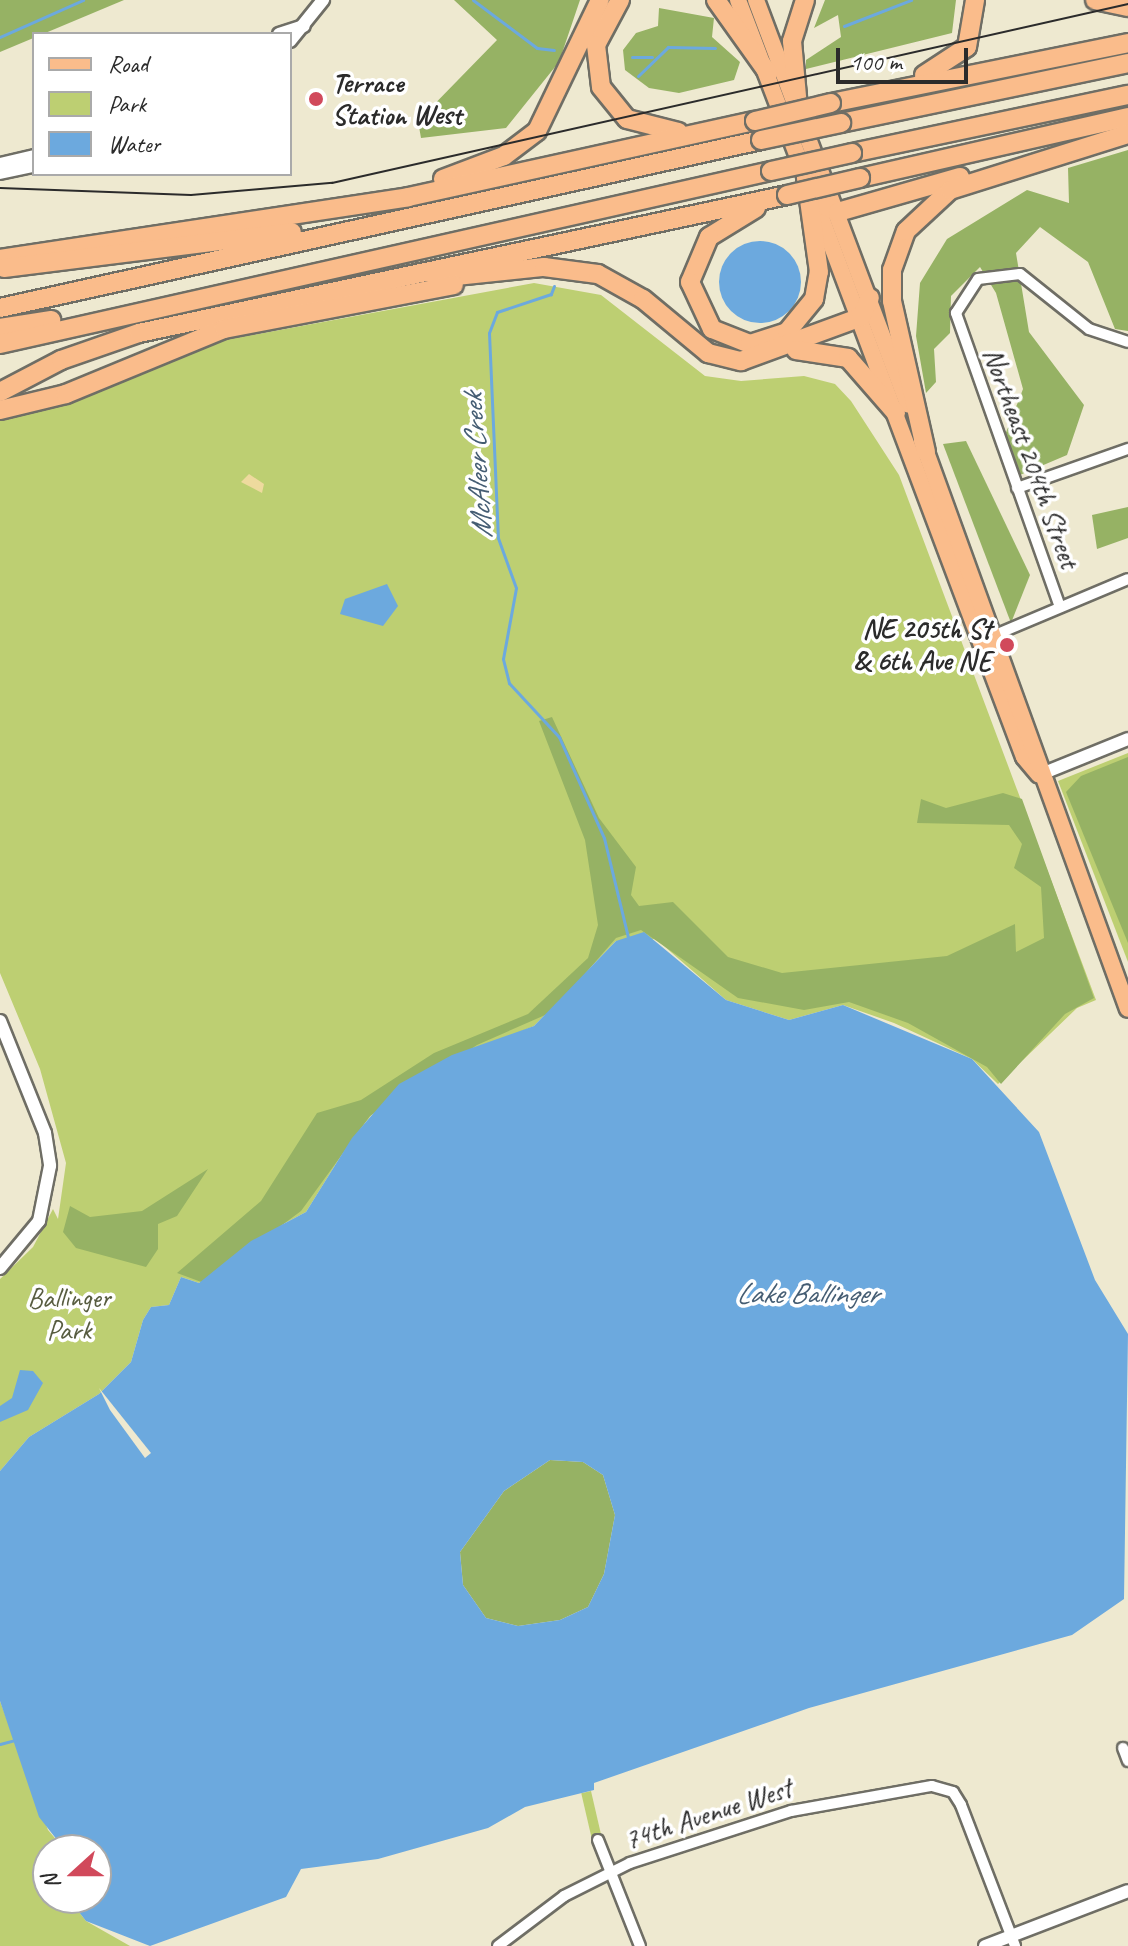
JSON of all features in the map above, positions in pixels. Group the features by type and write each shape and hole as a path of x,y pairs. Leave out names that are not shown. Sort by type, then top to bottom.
{"highway":[{"path":"716,0 768,73"},
{"path":"798,107 792,41 805,0"},
{"path":"838,101 955,60 974,30 975,0"},
{"path":"1095,0 1128,7"},
{"path":"614,1 599,32 595,61 615,108 660,131 721,128"},
{"path":"285,215 435,181 516,149 553,110 614,1"},
{"path":"0,259 408,197 838,101 1128,43"},
{"path":"0,308 761,140 1128,63"},
{"path":"0,344 125,312 1128,95"},
{"path":"0,392 29,375 139,333 787,195 1128,117"},
{"path":"815,201 838,212 1128,134"},
{"path":"926,452 892,301 901,242 938,197 1051,155"},
{"path":"787,195 724,224 695,258 696,307 733,341 781,336 814,299 819,272 806,178"},
{"path":"0,268 410,217"},
{"path":"350,286 544,267 580,269 621,284 715,356 741,361 773,353 861,317 870,298"},
{"path":"0,410 66,394 224,329 544,267"},
{"path":"0,328 125,312"},
{"path":"773,353 822,349 848,358 896,413"}],"main road":[{"path":"738,0 861,317 1024,757 1039,775"},
{"path":"756,0 1038,751 1039,775 1128,1009"},
{"path":"972,620 995,635"},
{"path":"994,679 995,635"}],"street":[{"path":"292,39 323,0"},
{"path":"285,32 304,26"},
{"path":"0,164 32,156"},
{"path":"0,173 32,166"},
{"name":"Northeast 204th Street","path":"1060,607 958,325 967,289 1007,272 1033,278 1089,329 1128,342"},
{"path":"1017,488 1128,449"},
{"path":"995,635 1128,579"},
{"path":"1039,775 1128,739"},
{"path":"0,1021 41,1122 50,1166 39,1221 0,1268"},
{"path":"1123,1748 1128,1761"},
{"name":"74th Avenue West","path":"498,1946 608,1874 839,1799 932,1786 953,1792 1014,1941"},
{"path":"598,1840 608,1874 640,1946"},
{"path":"985,1946 1014,1941 1128,1891"}],"green space":[{"path":"0,0 124,0 48,32 32,32 32,39 0,52"},
{"path":"454,0 580,0 559,62 506,128 421,138 418,121 497,40"},
{"path":"825,0 956,0 952,33 806,69 806,60 841,37 838,15 814,28"},
{"path":"659,8 714,18 712,37 740,62 734,80 679,93 649,88 625,70 623,50 636,33 658,26"},
{"path":"1128,150 1128,331 1115,329 1088,262 1040,227 1016,253 1029,332 1084,405 1067,455 1020,475 1005,435 1023,389 996,293 980,267 951,296 950,333 934,349 936,382 926,393 916,336 920,283 947,239 1027,190 1069,203 1068,168"},
{"name":"Ballinger Park","path":"534,283 601,295 705,376 741,381 804,376 835,384 851,401 899,475 1096,1000 1077,1008 998,1084 972,1059 894,1023 843,1005 789,1020 726,1000 656,939 616,941 534,1026 398,1084 352,1138 306,1212 251,1241 199,1283 181,1277 169,1305 151,1307 143,1320 131,1362 99,1394 29,1437 0,1471 0,1279 33,1247 53,1209 58,1219 66,1163 40,1069 0,973 0,417 209,343"},
{"path":"966,441 1030,575 1011,623 943,444"},
{"path":"1128,507 1128,538 1097,549 1092,515"},
{"path":"552,717 599,818 636,867 631,895 639,906 673,902 728,957 782,973 947,956 1015,924 1016,952 1044,938 1041,887 1014,868 1022,844 1009,825 917,823 921,799 946,808 1003,793 1022,799 1094,998 1065,1014 1001,1084 987,1067 908,1023 849,1002 804,1010 738,998 641,930 616,938 552,1012 477,1045 370,1116 301,1211 204,1283 177,1273 261,1201 317,1113 361,1100 434,1053 528,1014 588,958 598,925 585,840 539,721"},
{"path":"1128,753 1128,962 1058,781"},
{"path":"1128,757 1128,943 1066,792 1081,776"},
{"path":"208,1169 177,1216 158,1224 158,1249 146,1267 76,1248 63,1232 70,1206 90,1217 142,1211"},
{"path":"550,1460 583,1462 603,1475 615,1515 604,1574 588,1607 560,1620 518,1626 486,1618 463,1585 460,1552 504,1491"},
{"path":"0,1701 51,1834 32,1834 32,1914 81,1914 86,1921 130,1946 0,1946"},
{"path":"591,1791 602,1838 592,1840 581,1793"}],"sand":[{"path":"249,474 264,484 262,493 241,482"}],"water":[{"path":"752,241 768,241 783,248 794,259 801,282 798,298 789,311 768,323 752,323 737,316 726,305 719,290 719,274 726,259 737,248"},
{"path":"387,584 398,606 383,626 340,614 345,599"},
{"name":"Lake Ballinger","path":"644,932 726,1000 789,1020 843,1005 972,1059 1039,1132 1095,1280 1128,1334 1124,1599 1072,1635 809,1708 594,1783 594,1790 525,1807 488,1828 378,1859 301,1869 286,1897 150,1946 86,1921 81,1914 112,1914 112,1834 52,1834 39,1817 0,1701 0,1471 29,1437 99,1394 131,1362 143,1320 151,1307 169,1305 181,1277 199,1283 251,1241 306,1212 352,1138 399,1084 452,1055 534,1026 616,941","holes":["550,1460 583,1462 603,1475 615,1515 604,1574 588,1607 560,1620 518,1626 486,1618 463,1585 460,1552 504,1491"]},
{"path":"20,1370 33,1371 43,1383 28,1410 0,1422 0,1406 12,1398"}],"pier":[{"path":"99,1388 151,1453 145,1458 110,1410"}],"waterway":[{"path":"0,37 83,0"},
{"path":"473,0 537,48 554,50"},
{"name":"McAleer Creek","path":"844,26 911,0"},
{"name":"McAleer Creek","path":"638,76 668,47 715,48"},
{"path":"632,57 652,57"},
{"name":"McAleer Creek","path":"554,286 551,294 497,312 489,333 498,538 516,588 503,659 509,683 559,737 604,838 628,937"},
{"path":"0,1744 15,1740"}],"tram line":[{"path":"0,188 191,195 332,183 1128,4"}],"place":[{"name":"Terrace Station West","path":"316,99"},
{"name":"NE 205th St & 6th Ave NE","path":"1007,645"}]}
